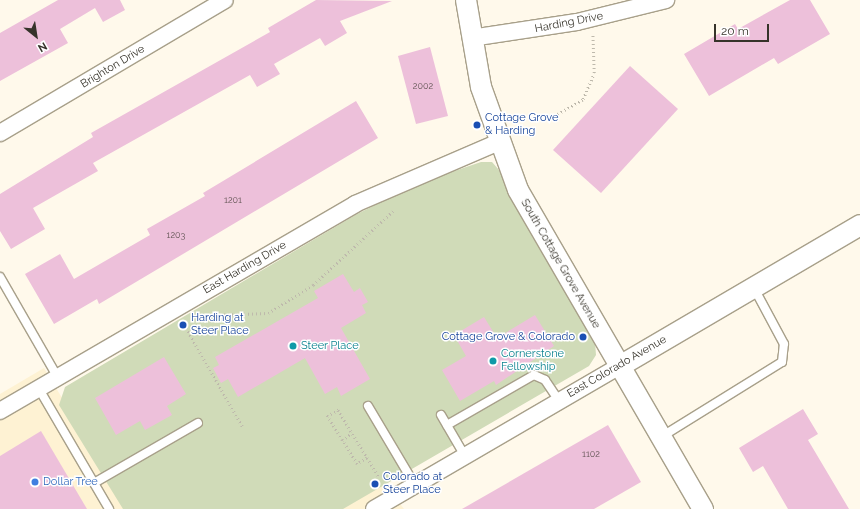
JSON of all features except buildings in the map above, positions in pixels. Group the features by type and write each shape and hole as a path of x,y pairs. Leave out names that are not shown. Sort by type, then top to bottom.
{"street":[{"name":"Brighton Drive","path":"0,132 225,0"},
{"name":"South Cottage Grove Avenue","path":"466,0 470,38 492,121 498,142 518,190 547,246 620,366 703,509"},
{"name":"Harding Drive","path":"470,38 591,19 666,0"},
{"name":"East Harding Drive","path":"0,411 355,204 498,142"},
{"name":"East Colorado Avenue","path":"374,509 860,225"}],"lane":[{"path":"0,277 58,378"},
{"path":"661,438 782,362 784,344 754,287"},
{"path":"447,425 534,375 545,380 559,402"},
{"path":"39,388 109,509"},
{"path":"368,406 415,485"},
{"path":"441,415 465,456"},
{"path":"94,483 198,423"}],"path":[{"path":"492,121 554,116 583,99 595,66 591,19"},
{"path":"208,315 268,313 313,285 393,211"},
{"path":"186,328 243,427"},
{"path":"367,458 357,464 327,416 338,410 367,458 378,477"},
{"path":"342,440 352,433"}],"shaded area":[{"path":"44,368 129,509 0,509 0,394"},
{"path":"379,476 404,509 325,509"}],"green space":[{"path":"481,162 492,162 499,170 533,238 595,342 596,355 589,366 343,509 123,509 59,405 65,387 357,214 419,183"}],"place":[{"name":"Cottage Grove & Harding","path":"477,125"},
{"name":"Harding at Steer Place","path":"183,325"},
{"name":"Cottage Grove & Colorado","path":"583,337"},
{"name":"Steer Place","path":"293,346"},
{"name":"Cornerstone Fellowship","path":"493,361"},
{"name":"Dollar Tree","path":"35,482"},
{"name":"Colorado at Steer Place","path":"375,484"}]}
